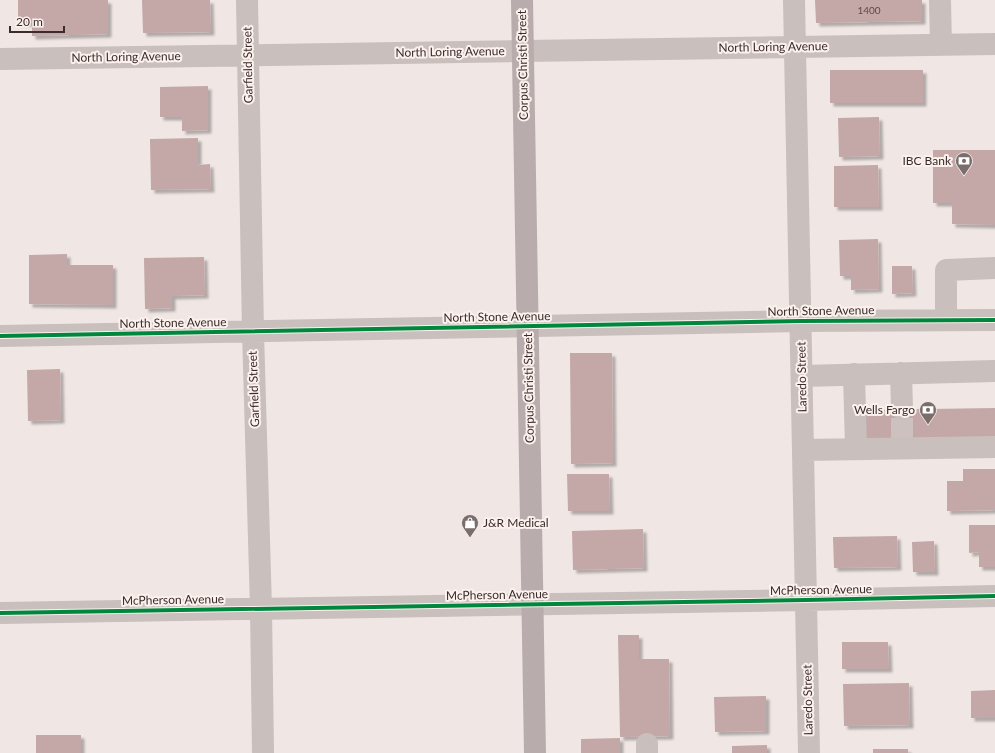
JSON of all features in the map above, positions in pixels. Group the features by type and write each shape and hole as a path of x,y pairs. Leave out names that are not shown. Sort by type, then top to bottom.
{"main road":[{"name":"Corpus Christi Street","path":"522,0 535,753"}],"street":[{"name":"Garfield Street","path":"247,0 263,753"},
{"name":"Laredo Street","path":"794,0 809,753"},
{"path":"940,0 941,45"},
{"name":"North Loring Avenue","path":"0,59 995,44"},
{"path":"946,320 946,270 995,268"},
{"name":"North Stone Avenue","path":"0,336 801,321 995,320"},
{"path":"802,376 995,371"},
{"path":"902,373 902,409"},
{"path":"854,374 856,448"},
{"path":"803,450 856,448 902,444 995,447"},
{"name":"McPherson Avenue","path":"0,613 995,596"}],"building":[{"path":"18,0 108,0 108,34 32,36 32,23 18,23"},
{"path":"142,0 210,0 211,32 143,33"},
{"path":"815,0 922,0 922,21 816,23"},
{"path":"830,70 923,70 923,103 830,103"},
{"path":"208,86 208,130 182,131 182,117 160,117 160,87"},
{"path":"879,117 880,156 839,157 838,118"},
{"path":"198,138 198,165 210,164 211,189 151,190 150,139"},
{"name":"IBC Bank","path":"933,150 995,150 995,225 952,224 952,203 933,203"},
{"path":"878,165 879,207 834,207 834,166"},
{"path":"878,239 879,289 851,290 851,276 840,276 839,240"},
{"path":"67,254 67,265 113,265 113,305 29,304 29,255"},
{"path":"204,257 205,295 172,296 172,308 145,309 144,258"},
{"path":"892,266 912,266 913,293 892,294"},
{"path":"570,353 612,353 613,463 571,464"},
{"path":"60,369 61,420 28,421 27,370"},
{"name":"Wells Fargo","path":"995,408 995,439 861,441 861,410"},
{"path":"963,469 995,469 995,510 947,511 947,481 963,481"},
{"path":"567,474 609,474 610,511 568,511"},
{"path":"969,525 995,525 995,567 979,567 979,552 969,553"},
{"path":"643,529 644,568 573,570 572,531"},
{"path":"897,536 898,567 834,568 833,537"},
{"path":"934,541 935,572 913,572 912,542"},
{"path":"618,635 639,635 639,659 669,659 670,736 620,737"},
{"path":"842,642 888,642 889,669 842,669"},
{"path":"909,683 910,725 844,726 843,684"},
{"path":"995,690 995,718 971,718 971,691"},
{"path":"766,696 766,731 715,732 714,697"},
{"path":"36,735 81,735 81,753 36,753"},
{"path":"620,738 620,753 581,753 581,739"},
{"path":"767,745 767,753 732,753 732,746"},
{"path":"873,749 908,749 908,753 873,753"}],"tunnel":[{"path":"902,409 902,440"}],"cycle path":[{"path":"0,336 801,321 995,320"},
{"path":"0,613 995,596"}],"place":[{"name":"IBC Bank","path":"964,176"},
{"name":"Wells Fargo","path":"928,425"},
{"name":"J&R Medical","path":"470,538"}]}
